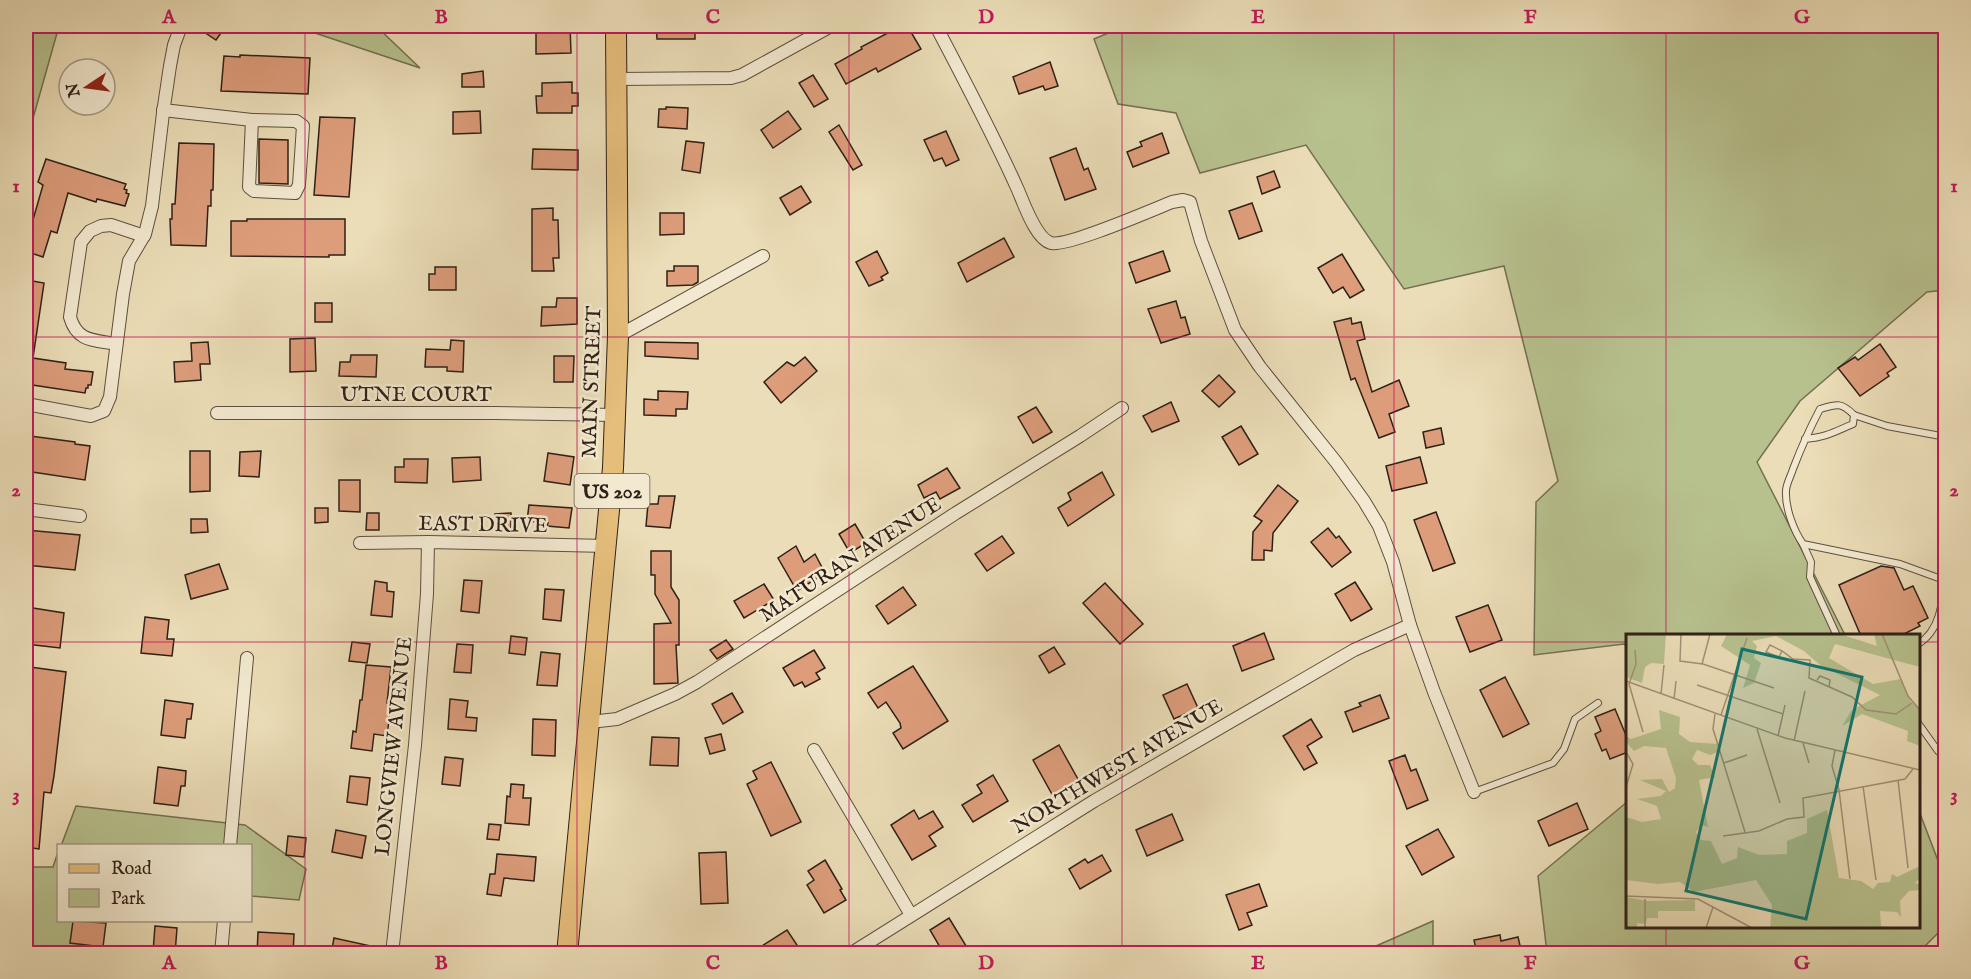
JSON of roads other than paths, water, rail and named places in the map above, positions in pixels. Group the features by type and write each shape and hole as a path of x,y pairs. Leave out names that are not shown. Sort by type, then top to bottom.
{"main road":[{"name":"MAIN STREET","path":"567,954 607,546 616,415 618,336 616,26"}],"street":[{"path":"26,404 91,416 104,411 110,397 129,261 144,236 152,207 163,110 174,45 181,26"},
{"path":"617,79 731,78 742,75 831,26"},
{"path":"936,26 1044,240 1054,244 1075,239 1173,202 1183,200 1190,202 1201,241 1235,330 1260,367 1336,462 1374,517 1393,562 1410,625 1434,692 1474,792"},
{"path":"163,110 301,123 303,126 297,192 292,194 251,190 248,183 252,120"},
{"path":"116,344 84,338 73,328 70,317 81,242 90,231 111,225 144,236"},
{"path":"618,336 763,256"},
{"name":"MATURAN AVENUE","path":"590,722 617,719 697,682 1122,408"},
{"name":"UTNE COURT","path":"217,413 616,415"},
{"path":"26,509 80,516"},
{"name":"EAST DRIVE","path":"360,543 428,542 607,546"},
{"name":"LONGVIEW AVENUE","path":"392,954 417,722 427,594 428,542"},
{"name":"NORTHWEST AVENUE","path":"850,954 1094,801 1354,650 1410,625"},
{"path":"230,844 248,658"},
{"path":"814,750 911,915"},
{"path":"220,954 224,922"}],"lane":[{"path":"1837,634 1810,577 1811,562 1798,537 1789,512 1786,489 1805,439 1820,409 1839,404 1854,415 1887,426 1946,437"},
{"path":"1805,439 1821,438 1835,433 1853,424 1854,415"},
{"path":"1803,544 1900,564 1944,580 1942,604 1936,623 1927,639 1920,643"},
{"path":"1474,792 1553,763 1564,749 1575,719 1598,703"},
{"path":"1920,726 1938,751 1946,757"}]}
